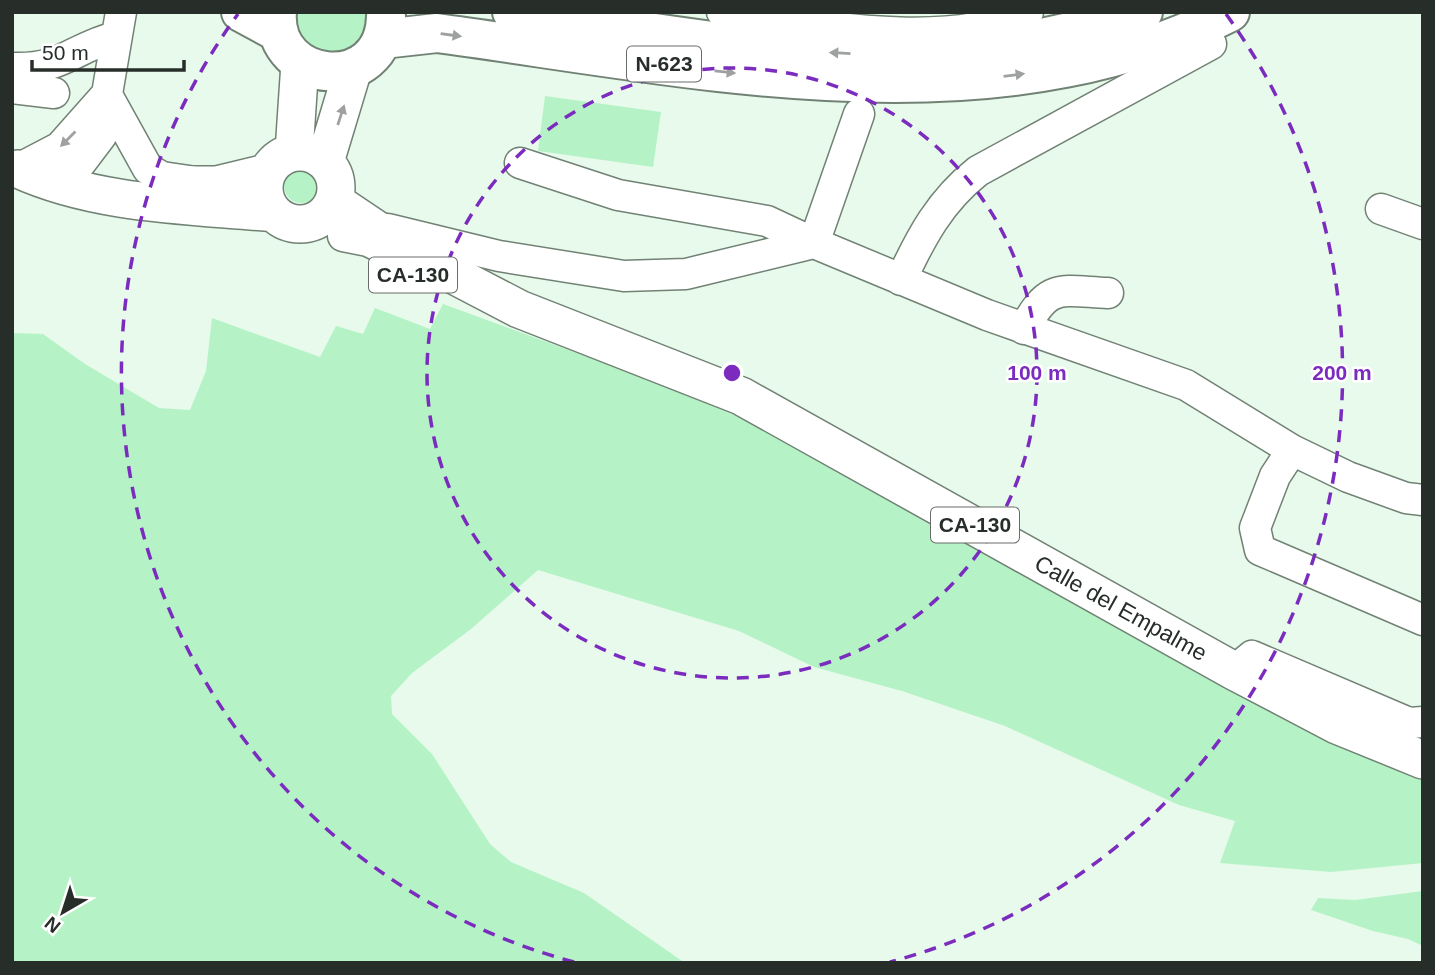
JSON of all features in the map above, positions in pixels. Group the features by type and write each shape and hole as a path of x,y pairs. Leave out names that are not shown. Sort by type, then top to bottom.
{"highway":[{"path":"241,12 277,22 300,63 324,71 354,69"},
{"name":"N-623","path":"512,12 785,49 863,54 933,52 1032,39 1143,12"},
{"name":"N-623","path":"354,69 369,59 384,26 788,79 947,83 1033,73 1122,54 1166,41 1230,12"}],"main road":[{"path":"295,162 300,63"},
{"path":"274,213 266,201 264,187 295,162 354,69"},
{"path":"23,172 76,169 169,185 217,185 295,162 333,173 337,187 338,218"},
{"name":"CA-130","path":"23,172 74,190 179,206 274,213 287,221 301,224 338,218"},
{"name":"Calle del Empalme","path":"338,218 384,237 422,247 519,309"},
{"name":"Calle del Empalme","path":"338,218 399,269 440,287 519,309 741,396 1234,671 1337,725 1423,760"}],"street":[{"path":"723,12 904,33 1002,24 1028,12"},
{"path":"849,27 956,12"},
{"path":"12,68 31,69 64,61 99,41 119,25"},
{"path":"76,169 101,136 108,115 107,94 119,25"},
{"path":"901,280 924,231 954,190 978,171 1211,44"},
{"path":"12,88 54,93"},
{"path":"23,172 60,147 107,94"},
{"path":"107,94 148,169 162,177 217,185"},
{"path":"814,243 859,114"},
{"path":"520,163 618,195 767,221 901,280 1024,329 1186,385 1292,450 1348,477 1406,498 1423,500"},
{"path":"1381,209 1423,224"},
{"path":"422,247 624,276 686,274 814,243"},
{"path":"1024,329 1045,296 1059,291 1108,293"},
{"path":"1292,450 1275,476 1255,528 1260,550 1423,620"},
{"path":"1234,671 1252,656 1409,723 1423,722"}],"green space":[{"path":"296,12 367,12 364,29 356,42 333,52 308,42 300,30"},
{"path":"545,96 661,112 653,167 538,151"},
{"path":"301,169 313,174 318,186 313,198 301,203 289,198 284,186 289,174"},
{"path":"443,304 669,387 752,423 1284,720 1322,739 1423,780 1423,863 1331,872 1220,863 1235,821 1179,805 1005,726 902,691 814,667 739,631 538,570 471,629 412,673 391,696 392,714 432,754 490,844 511,862 584,893 685,963 12,963 12,336 15,333 43,334 85,364 159,408 190,410 206,371 212,318 320,357 336,326 363,334 375,308 430,329"},
{"path":"1423,891 1423,946 1311,910 1318,898 1355,900"}]}
